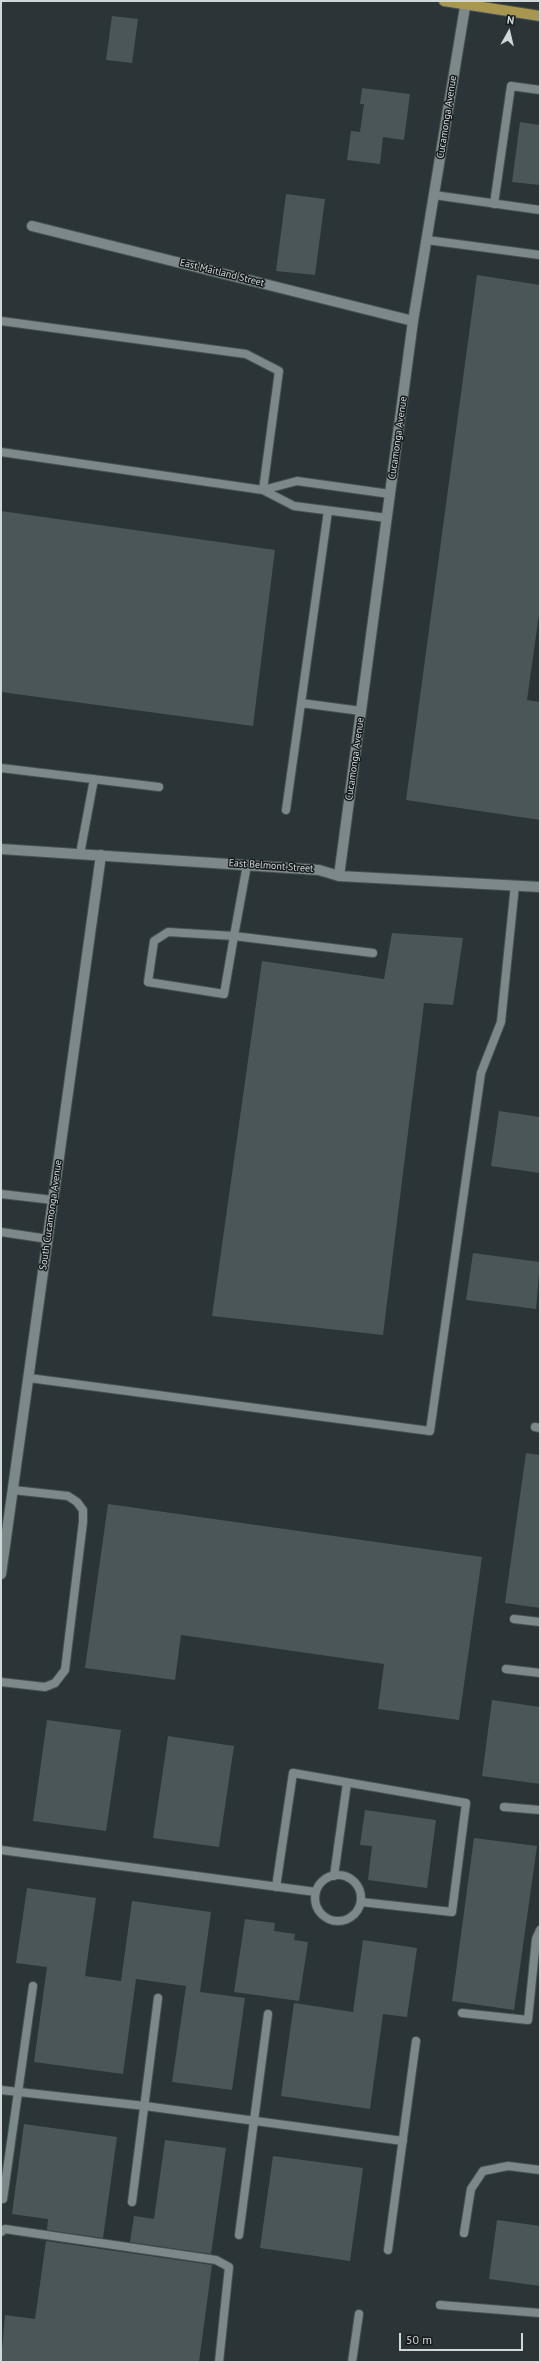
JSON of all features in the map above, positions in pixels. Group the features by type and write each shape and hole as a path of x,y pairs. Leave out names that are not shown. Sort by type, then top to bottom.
{"main road":[{"path":"444,1 466,3 540,16"}],"street":[{"name":"Cucamonga Avenue","path":"340,876 413,321 466,3"},
{"name":"East Maitland Street","path":"32,226 413,321"},
{"name":"East Belmont Street","path":"1,849 319,870 340,876 540,887"},
{"name":"South Cucamonga Avenue","path":"1,1574 101,855"}],"lane":[{"path":"494,204 511,86 540,90"},
{"path":"434,195 540,210"},
{"path":"427,240 540,255"},
{"path":"1,321 246,354 279,371 263,490"},
{"path":"1,452 263,490 294,506 387,518"},
{"path":"263,490 297,481 390,494"},
{"path":"286,810 328,510"},
{"path":"301,703 361,711"},
{"path":"1,768 159,787"},
{"path":"80,854 94,779"},
{"path":"246,865 234,936 224,994 148,982 154,941 168,932 234,936 373,953"},
{"path":"28,1378 430,1431 481,1073 501,1022 515,886"},
{"path":"1,1194 53,1200"},
{"path":"1,1232 48,1238"},
{"path":"1,1682 45,1687 55,1683 65,1670 83,1522 83,1510 77,1502 68,1496 13,1490"},
{"path":"514,1619 540,1622"},
{"path":"506,1669 540,1673"},
{"path":"276,1887 293,1774 466,1803 452,1912 361,1902"},
{"path":"334,1876 347,1783"},
{"path":"504,1807 540,1810"},
{"path":"1,1850 316,1892"},
{"path":"334,1876 342,1876 354,1882 359,1888 361,1902 353,1916 339,1921 331,1920 319,1910 316,1903 316,1892 322,1882 334,1876"},
{"path":"462,2013 528,2020 536,1939 540,1930"},
{"path":"3,2199 33,1986"},
{"path":"132,2202 158,1998"},
{"path":"239,2236 268,2014"},
{"path":"388,2250 416,2041"},
{"path":"1,2090 145,2106 403,2141"},
{"path":"464,2233 471,2189 483,2171 508,2166 540,2170"},
{"path":"1,2232 5,2229 216,2260 229,2267 219,2362"},
{"path":"440,2305 540,2313"},
{"path":"352,2362 359,2314"}],"building":[{"path":"112,16 138,19 132,63 106,60"},
{"path":"362,88 410,94 404,140 383,137 380,164 347,160 351,131 360,132 364,104 360,104"},
{"path":"520,122 540,125 540,185 512,182"},
{"path":"286,194 325,199 315,275 276,271"},
{"path":"477,275 540,285 540,607 527,700 540,702 540,820 406,800"},
{"path":"1,511 275,550 253,726 1,692"},
{"path":"392,933 463,938 453,1005 424,1003 383,1335 212,1316 262,961 384,979"},
{"path":"499,1111 540,1117 540,1173 491,1166"},
{"path":"473,1253 540,1262 536,1309 466,1300"},
{"path":"526,1453 540,1455 540,1608 505,1603"},
{"path":"108,1504 482,1557 459,1720 378,1709 384,1664 181,1635 175,1680 85,1668"},
{"path":"492,1700 540,1707 540,1784 482,1776"},
{"path":"47,1720 121,1730 106,1831 33,1821"},
{"path":"168,1736 234,1746 219,1847 153,1838"},
{"path":"365,1810 436,1820 427,1888 368,1880 372,1846 360,1845"},
{"path":"474,1838 537,1846 514,2010 452,2001"},
{"path":"27,1888 96,1898 85,1976 121,1981 132,1901 211,1912 200,1992 245,1998 232,2090 172,2082 186,1986 136,1979 123,2074 34,2062 47,1967 16,1963"},
{"path":"245,1919 275,1923 274,1931 295,1934 294,1940 308,1942 299,2001 234,1992"},
{"path":"363,1940 417,1948 407,2017 383,2014 370,2109 281,2096 294,2003 353,2012"},
{"path":"24,2124 117,2137 103,2238 47,2230 48,2219 12,2214"},
{"path":"165,2140 226,2148 211,2254 130,2242 134,2216 154,2219"},
{"path":"273,2156 363,2168 350,2261 260,2248"},
{"path":"497,2220 540,2226 540,2286 489,2279"},
{"path":"46,2241 212,2265 199,2362 1,2362 5,2315 35,2319"}]}
